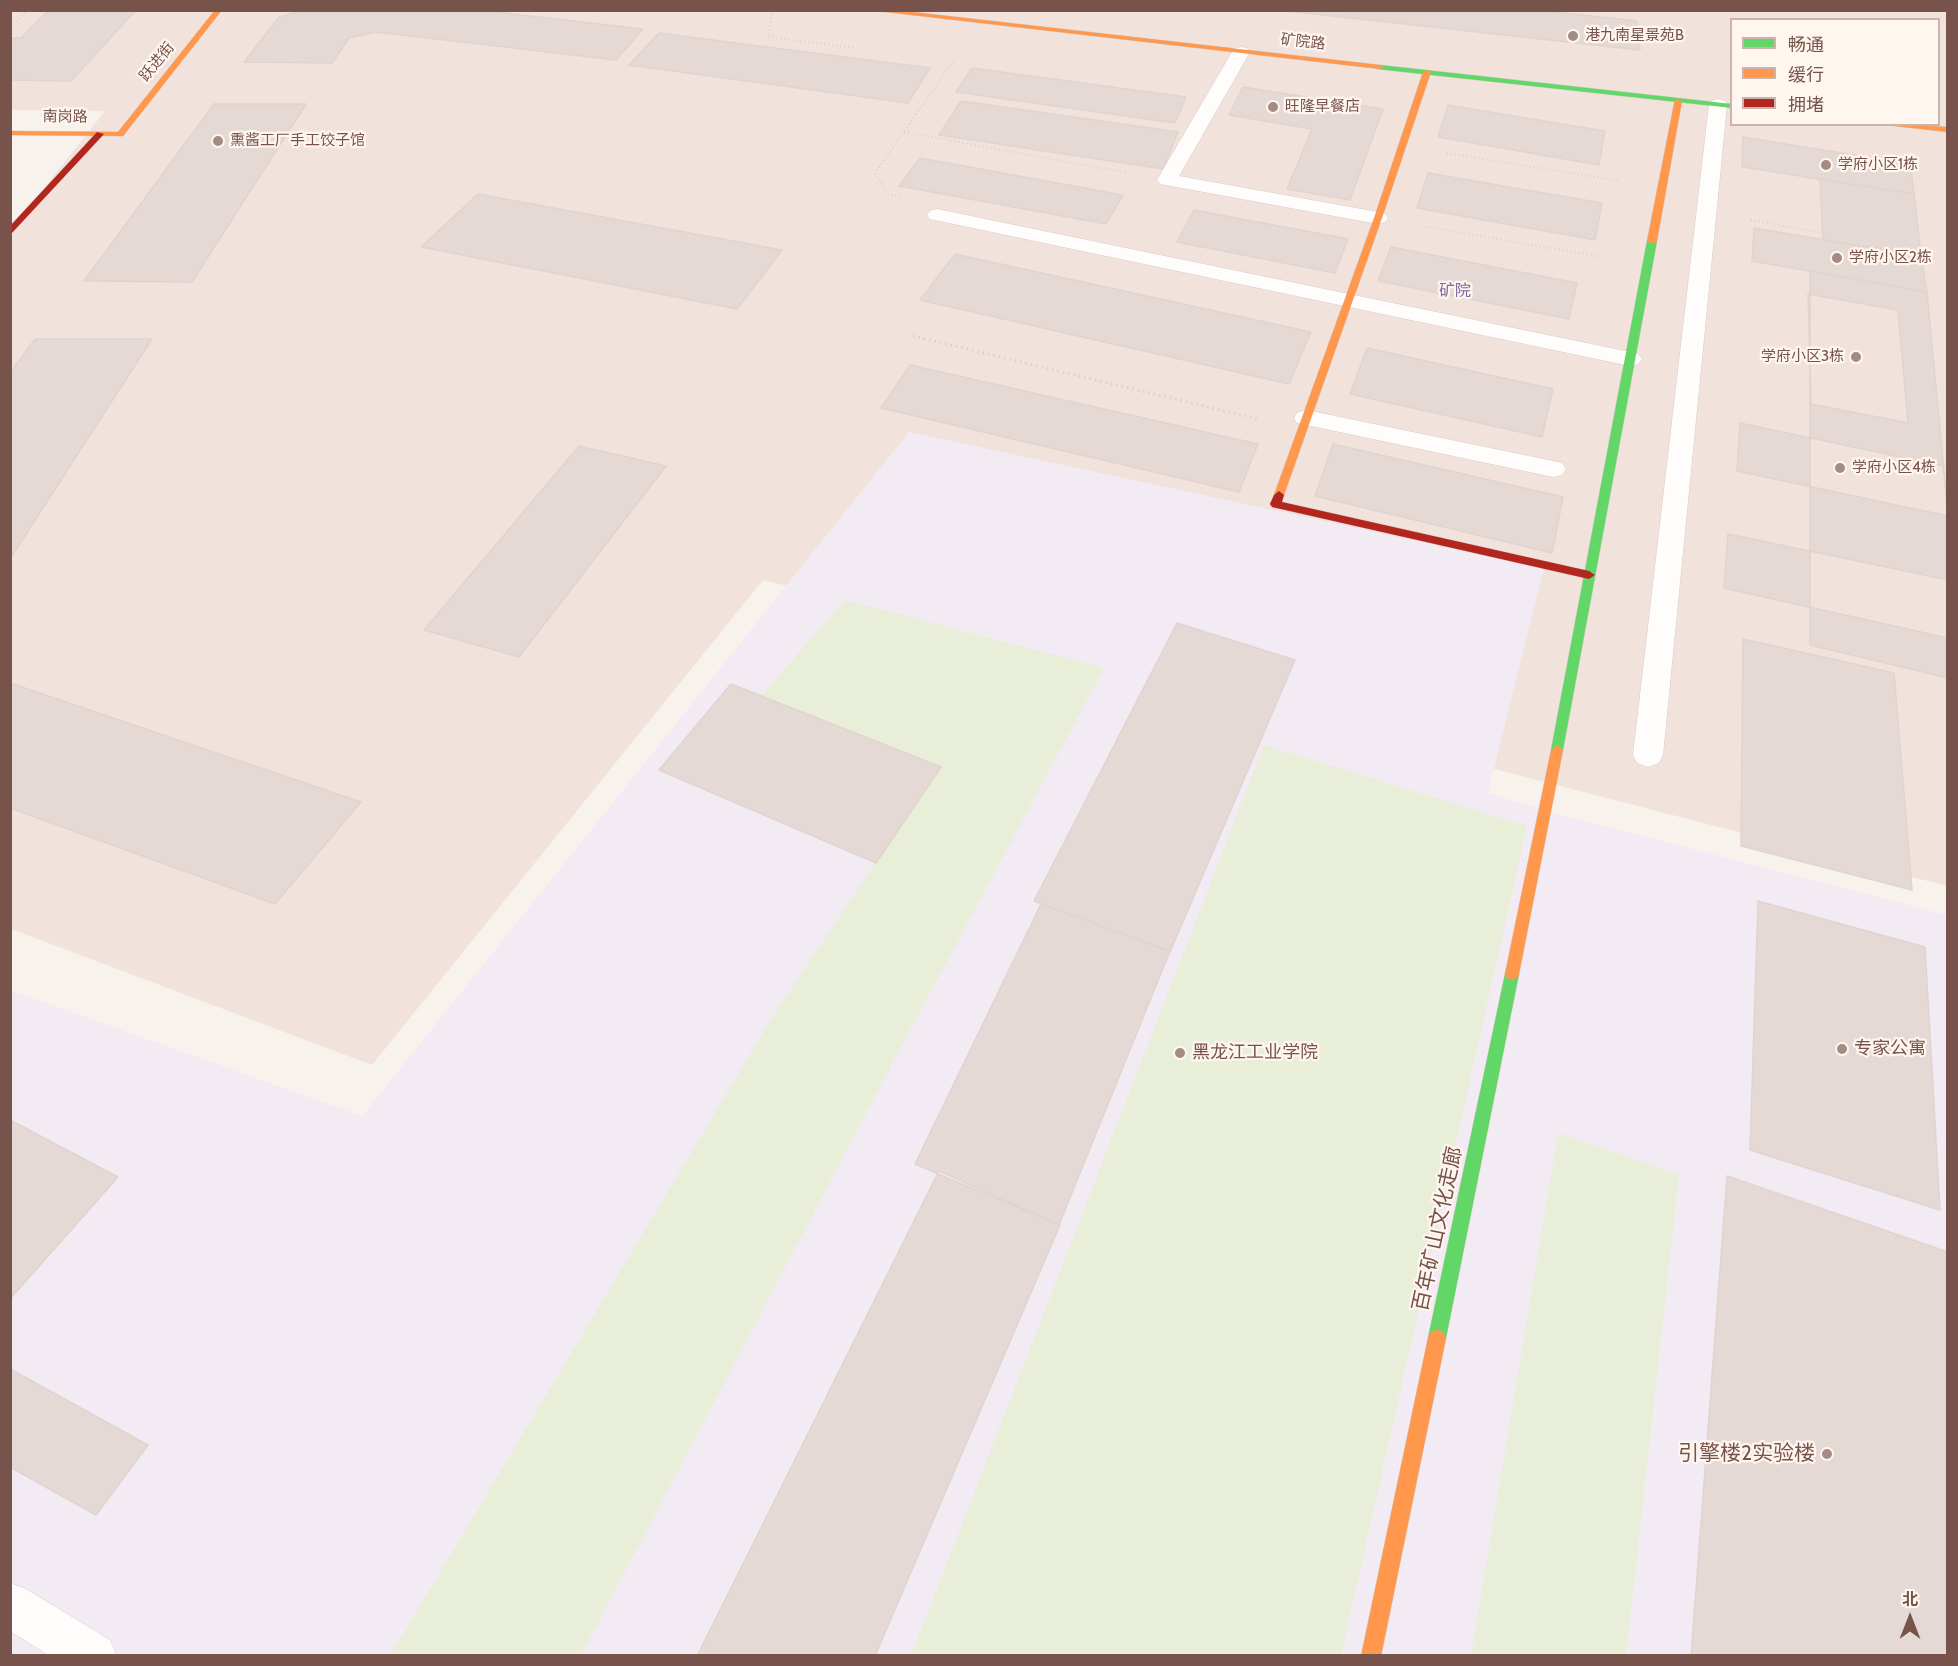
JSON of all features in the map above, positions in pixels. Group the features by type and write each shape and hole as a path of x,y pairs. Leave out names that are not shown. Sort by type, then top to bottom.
{"street":[{"name":"跃进街","path":"120,134 219,10"},
{"name":"矿院路","path":"871,10 1725,106"},
{"path":"1426,72 1378,218 1276,504 1589,575"},
{"name":"百年矿山文化走廊","path":"1371,1656 1545,811 1678,100"},
{"path":"1912,126 1947,130"},
{"name":"南岗路","path":"10,133 120,134"},
{"path":"10,232 100,134"}],"lane":[{"path":"1241,52 1167,180 1378,218"},
{"path":"1648,755 1725,106"},
{"path":"938,215 1630,359"},
{"path":"1304,424 1553,469"},
{"path":"10,1605 86,1654"}],"path":[{"path":"10,27 28,10"},
{"path":"773,10 768,37 858,48"},
{"path":"938,215 932,203 888,194 875,173 954,59 944,58"},
{"path":"904,132 1167,180"},
{"path":"1402,146 1623,182"},
{"path":"1758,221 1823,233"},
{"path":"1416,225 1587,254"},
{"path":"913,336 1304,424"}],"shaded area":[{"path":"11,11 1947,11 1947,886 763,580 372,1065 11,929 10,231 105,111 11,110"},
{"name":"黑龙江工业学院","path":"909,432 1544,568 1488,793 1546,811 1947,915 1947,1655 11,1655 10,990 362,1116"}],"green space":[{"path":"845,600 1104,668 892,1064 581,1655 390,1656 773,1016 940,767 761,696"},
{"path":"1264,745 1527,826 1341,1655 911,1656"},
{"path":"1558,1133 1679,1175 1626,1655 1471,1655"}],"building":[{"path":"49,10 136,10 71,81 10,80 10,38 21,38"},
{"path":"305,10 478,10 643,29 616,60 376,32 349,38 332,63 244,62 279,17"},
{"name":"港九南星景苑B","path":"1278,10 1536,10 1637,21 1640,50"},
{"path":"659,33 930,68 908,103 629,65"},
{"path":"972,68 1186,97 1175,123 956,92"},
{"path":"1243,87 1383,109 1350,200 1287,189 1312,129 1229,115"},
{"path":"961,101 1178,132 1163,169 939,135"},
{"path":"214,104 306,104 192,282 84,281"},
{"path":"1448,105 1605,131 1599,165 1438,137"},
{"name":"学府小区1栋","path":"1743,137 1910,164 1914,194 1742,167"},
{"path":"920,158 1123,195 1106,224 899,186"},
{"path":"1428,173 1602,203 1595,240 1417,208"},
{"path":"1820,179 1914,194 1921,256 1823,240"},
{"path":"478,194 782,250 737,309 421,247"},
{"path":"1194,210 1348,239 1335,273 1177,242"},
{"name":"学府小区2栋","path":"1754,228 1921,256 1927,292 1752,261"},
{"path":"1391,247 1577,283 1569,319 1378,281"},
{"path":"955,254 1311,332 1289,384 920,300"},
{"path":"1810,271 1927,292 1948,513 1948,678 1810,645"},
{"name":"学府小区3栋","path":"1808,294 1898,310 1908,423 1811,404"},
{"path":"35,339 152,339 10,559 10,373"},
{"path":"1367,348 1553,389 1542,437 1350,394"},
{"path":"910,365 1258,444 1239,492 881,408"},
{"name":"学府小区4栋","path":"1740,423 1943,466 1948,516 1737,471"},
{"path":"1333,444 1563,497 1552,553 1315,496"},
{"path":"579,446 666,466 519,657 424,630"},
{"path":"1728,534 1948,580 1948,638 1724,588"},
{"path":"1177,623 1295,660 1170,952 1034,901"},
{"path":"1743,639 1894,673 1912,890 1741,846"},
{"path":"10,683 361,802 275,904 10,808"},
{"path":"731,684 941,767 876,863 659,770"},
{"name":"专家公寓","path":"1758,901 1925,947 1940,1210 1750,1150"},
{"path":"1041,904 1170,951 1059,1225 915,1164"},
{"path":"10,1120 118,1177 10,1299"},
{"path":"939,1171 1060,1225 875,1656 697,1656"},
{"name":"引擎楼2实验楼","path":"1727,1176 1948,1252 1948,1656 1691,1656"},
{"path":"10,1369 148,1445 96,1515 10,1467"}],"traffic: fast":[{"path":"1380,67 1730,106"},
{"path":"1557,750 1652,241"},
{"path":"1437,1338 1512,974"}],"traffic: slow":[{"path":"10,133 120,134 219,10"},
{"path":"871,10 1380,67"},
{"path":"1279,495 1378,218 1427,72"},
{"path":"1652,241 1678,101"},
{"path":"1912,126 1948,130"},
{"path":"1512,974 1557,750"},
{"path":"1371,1656 1437,1338"}],"traffic: jam":[{"path":"10,232 100,134"},
{"path":"1279,495 1276,504 1589,575"}],"place":[{"name":"港九南星景苑B","path":"1573,36"},
{"name":"旺隆早餐店","path":"1273,107"},
{"name":"熏酱工厂手工饺子馆","path":"218,141"},
{"name":"学府小区1栋","path":"1826,165"},
{"name":"学府小区2栋","path":"1837,258"},
{"name":"学府小区3栋","path":"1856,357"},
{"name":"学府小区4栋","path":"1840,468"},
{"name":"专家公寓","path":"1842,1049"},
{"name":"黑龙江工业学院","path":"1180,1053"},
{"name":"引擎楼2实验楼","path":"1827,1454"}],"district":[{"name":"矿院","path":"1455,291"}]}
